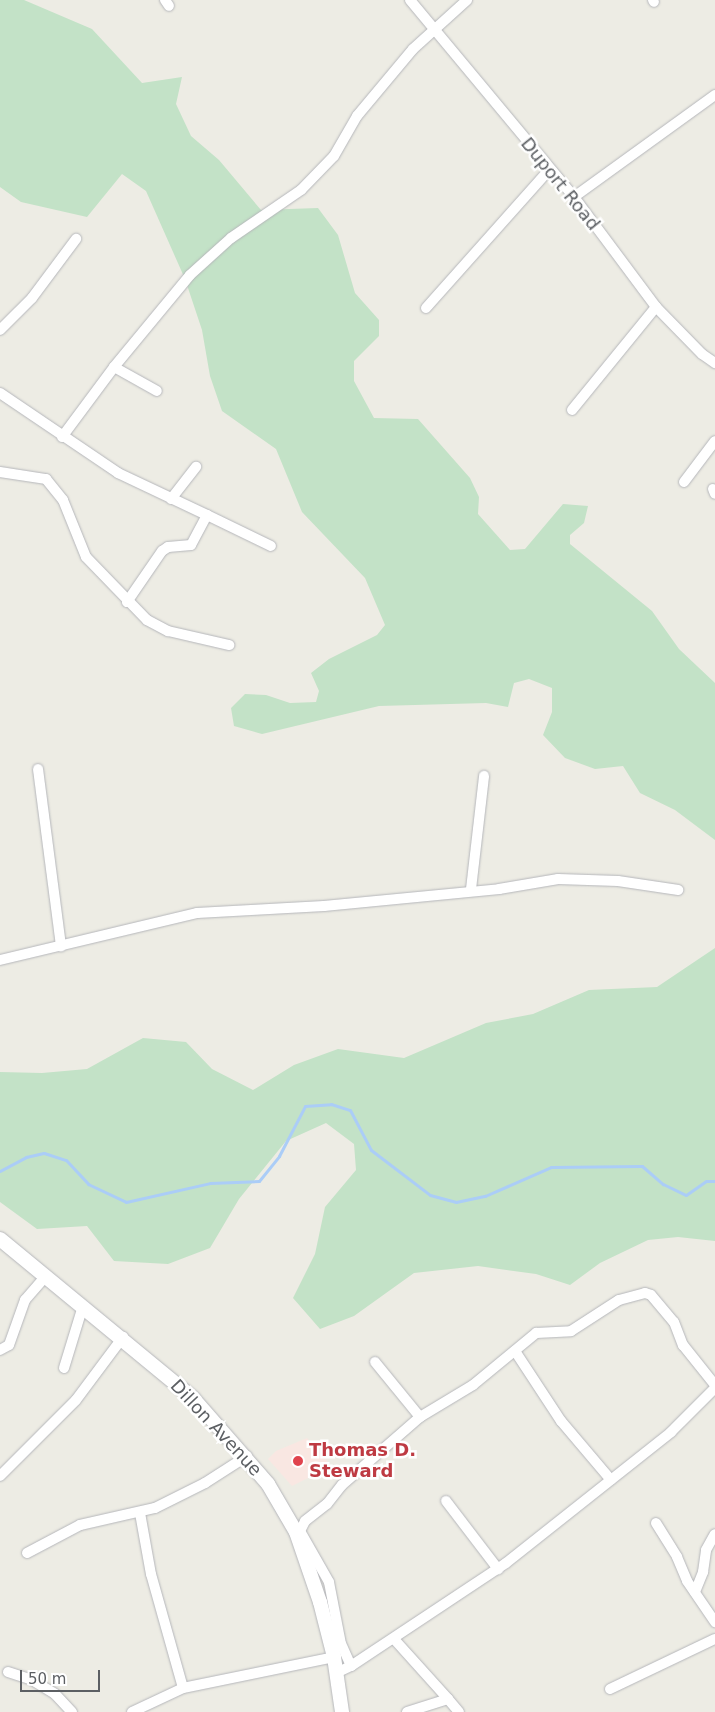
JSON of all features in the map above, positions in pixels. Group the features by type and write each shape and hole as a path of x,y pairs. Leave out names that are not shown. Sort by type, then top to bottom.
{"street":[{"name":"Duport Road","path":"410,0 549,170 574,196 656,307 702,354 715,363"},
{"path":"62,437 114,367 190,275 231,238 301,190 334,156 357,116 433,28 467,0"},
{"path":"574,196 715,95"},
{"path":"426,308 549,170"},
{"path":"0,330 32,298 76,239"},
{"path":"572,410 656,307"},
{"path":"114,367 157,391"},
{"path":"0,393 62,437 118,473 171,500 271,546"},
{"path":"684,482 715,441"},
{"path":"171,500 196,467"},
{"path":"0,472 36,476 51,485 63,500 86,557 127,602 157,627 229,645"},
{"path":"127,602 162,551 168,546 192,545 207,515"},
{"path":"38,769 61,947"},
{"path":"470,890 484,776"},
{"path":"0,960 198,913 285,909 470,890 499,889 558,880 618,881 678,890"},
{"name":"Dillon Avenue","path":"0,1239 44,1277 123,1337 193,1398 247,1456 268,1484 296,1532 334,1657 342,1712"},
{"path":"0,1350 9,1345 25,1300 44,1277"},
{"path":"336,1673 351,1666 394,1639 498,1569 671,1432 715,1386 683,1345 674,1322 651,1295 645,1293 619,1300 571,1330 536,1333 473,1385 420,1418 342,1485 327,1504 304,1522 300,1531 329,1582 341,1644 351,1666"},
{"path":"64,1368 83,1306"},
{"path":"0,1476 76,1400 123,1337"},
{"path":"515,1351 560,1421 611,1480"},
{"path":"375,1362 420,1418"},
{"path":"27,1553 80,1525 140,1513 205,1483 247,1456"},
{"path":"446,1501 498,1569"},
{"path":"140,1513 151,1574 183,1688"},
{"path":"656,1523 695,1592 715,1622"},
{"path":"695,1592 703,1572 706,1550 715,1534"},
{"path":"394,1639 459,1712"},
{"path":"610,1689 715,1639"},
{"path":"132,1712 183,1688 334,1657"},
{"path":"8,1672 32,1680 55,1694 72,1712"},
{"path":"407,1712 448,1700"}],"shaded area":[{"name":"Thomas D. Steward","path":"307,1438 328,1462 324,1470 292,1486 268,1459 276,1451"}],"green space":[{"path":"0,0 24,0 92,29 142,83 182,77 176,104 191,136 219,160 261,210 318,208 338,235 355,293 379,320 379,336 354,361 354,381 374,418 418,419 470,478 479,497 478,514 510,550 525,549 563,504 588,506 584,523 570,535 570,544 652,611 679,649 715,683 715,840 675,810 640,793 623,766 595,769 565,758 543,735 552,712 552,688 529,679 514,683 508,707 486,703 379,706 262,734 234,726 231,708 245,694 266,695 290,703 316,702 319,691 311,673 329,659 377,635 385,625 365,578 302,512 276,449 222,411 210,376 202,330 185,279 146,191 122,174 87,217 21,202 0,187"},
{"path":"715,948 715,1241 678,1237 648,1240 600,1263 570,1285 536,1274 478,1266 414,1273 354,1316 320,1329 293,1298 315,1254 325,1207 356,1170 354,1144 326,1123 286,1141 239,1199 210,1248 168,1264 114,1261 87,1226 37,1229 0,1202 0,1072 42,1073 87,1069 143,1038 186,1042 212,1069 253,1090 294,1065 338,1049 404,1058 486,1023 533,1014 589,990 657,987"}],"waterway":[{"path":"0,1171 26,1157 44,1153 66,1160 88,1184 126,1202 210,1183 259,1181 279,1156 305,1106 331,1104 350,1110 371,1150 430,1195 456,1202 485,1196 551,1167 642,1166 663,1184 686,1195 706,1181 715,1181"}],"place":[{"name":"Thomas D. Steward","path":"298,1461"}]}
